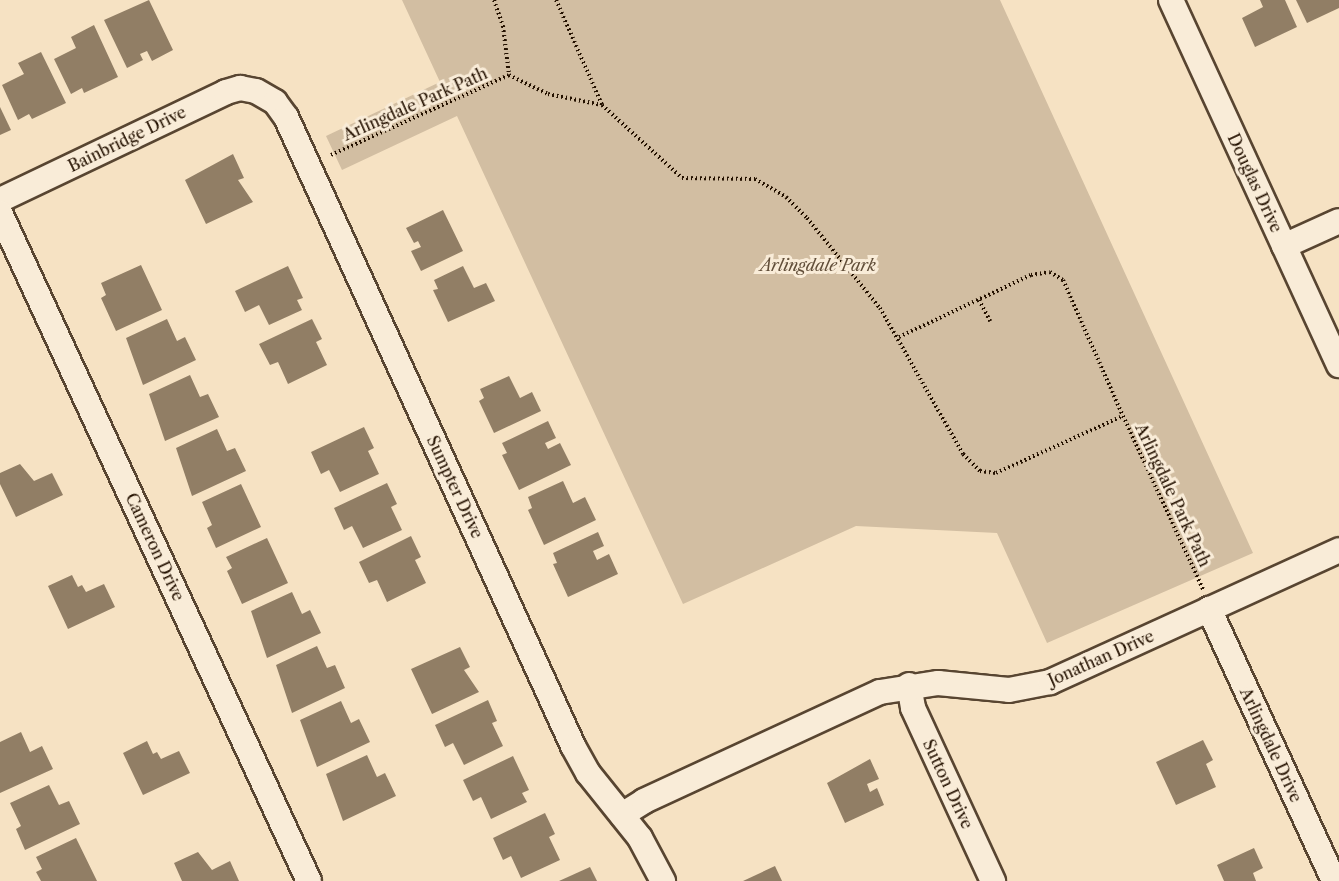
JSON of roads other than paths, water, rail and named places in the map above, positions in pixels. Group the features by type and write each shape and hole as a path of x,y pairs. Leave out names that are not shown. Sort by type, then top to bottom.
{"street":[{"name":"Douglas Drive","path":"1170,0 1339,365"},
{"name":"Bainbridge Drive","path":"0,200 225,92 240,88 256,91"},
{"name":"Sumpter Drive","path":"256,91 275,102 285,117 573,746 588,773 646,848 663,881"},
{"name":"Cameron Drive","path":"0,213 309,881"},
{"path":"1284,246 1339,221"},
{"name":"Jonathan Drive","path":"622,815 644,801 858,701 909,685 1030,688 1339,550"},
{"name":"Arlingdale Drive","path":"1209,609 1334,881"},
{"name":"Sutton Drive","path":"909,685 913,708 993,881"},
{"path":"1334,881 1339,878"}],"park label":[{"name":"Arlingdale Park","path":"818,265"}]}
